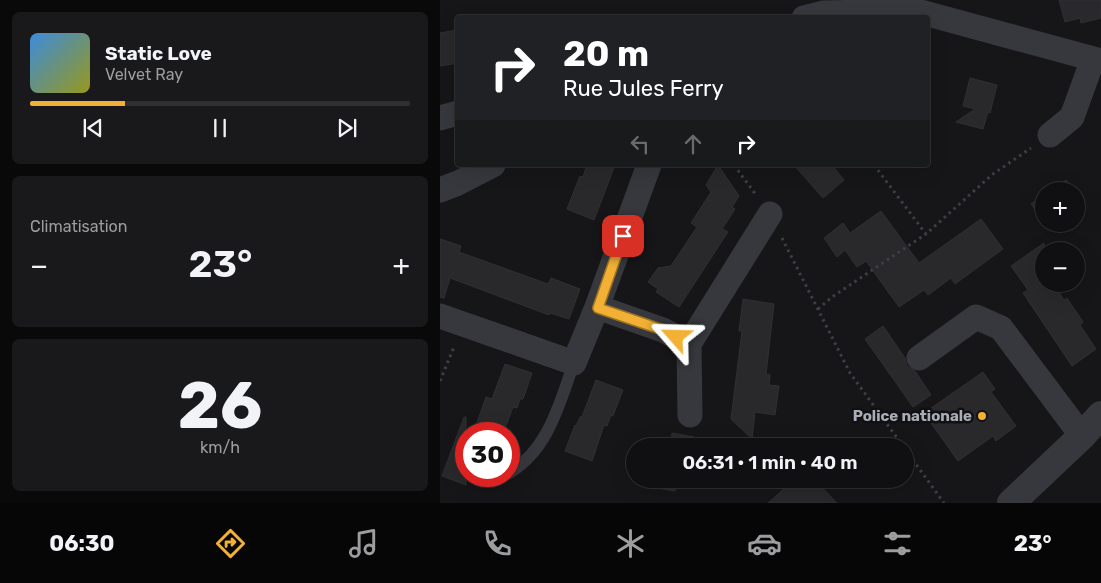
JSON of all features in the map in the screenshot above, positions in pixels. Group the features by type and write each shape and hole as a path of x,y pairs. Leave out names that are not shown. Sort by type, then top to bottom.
{"street":[{"path":"816,15 824,13 846,15 918,11 1097,60 1072,117 1050,135"},
{"path":"440,118 455,114"},
{"path":"440,190 458,184 489,167"},
{"path":"440,316 574,363 598,308 648,167"},
{"path":"690,414 689,344 770,214"},
{"path":"598,308 663,330 689,344"},
{"path":"919,358 976,317 1001,328 1082,436"},
{"path":"1011,503 1082,436 1101,415"}],"lane":[{"path":"520,467 537,450 549,431 574,363"}],"path":[{"path":"818,310 832,297 926,234 993,174 1050,135"},
{"path":"735,167 770,214 850,373 897,438"},
{"path":"876,167 926,234"},
{"path":"440,381 464,323"},
{"path":"914,461 944,503"}],"building":[{"path":"1059,0 1101,0 1101,18 1081,23 1080,18 1065,22"},
{"path":"455,30 455,64 440,66 440,33"},
{"path":"970,78 997,85 990,113 988,112 983,129 956,122 975,109 963,106"},
{"path":"586,167 614,167 594,220 567,209 580,176 583,177"},
{"path":"717,167 719,167 739,196 732,207 735,209 722,229 728,232 679,307 656,292 658,289 648,282 658,268 671,266 697,227 691,223 711,192 706,185"},
{"path":"796,167 834,167 844,180 823,198"},
{"path":"1035,201 1035,210 1031,204"},
{"path":"881,211 919,263 981,219 1003,249 955,284 951,278 928,295 924,290 899,307 866,261 857,267 845,250 837,257 824,238 843,223 850,233"},
{"path":"440,239 461,246 459,252 548,284 551,278 580,289 569,319 550,313 549,315 450,278 444,298 440,297"},
{"path":"1035,249 1035,292 1059,292 1064,300 1067,298 1083,322 1080,325 1096,349 1072,366 1023,293 1028,290 1011,266"},
{"path":"743,299 774,304 766,374 770,375 769,385 779,386 775,415 755,412 752,438 731,419 742,331 739,331"},
{"path":"883,326 905,358 907,366 915,371 931,395 913,407 865,339"},
{"path":"505,364 532,373 523,399 520,399 517,408 513,407 507,422 477,422 486,397 492,399"},
{"name":"Police nationale","path":"983,372 995,389 991,392 1016,426 996,441 993,436 958,461 924,413"},
{"path":"596,380 623,390 613,416 611,415 607,426 604,425 592,461 565,451 575,425 580,417 582,417"},
{"path":"672,433 694,437 694,438 672,438"},
{"path":"455,441 455,481 442,476"},
{"path":"657,488 676,488 675,491"},
{"path":"785,488 823,488 837,503 768,503"}],"place":[{"name":"Police nationale","path":"982,416"}],"route":[{"path":"623,236 598,308 663,330 676,337"}]}
